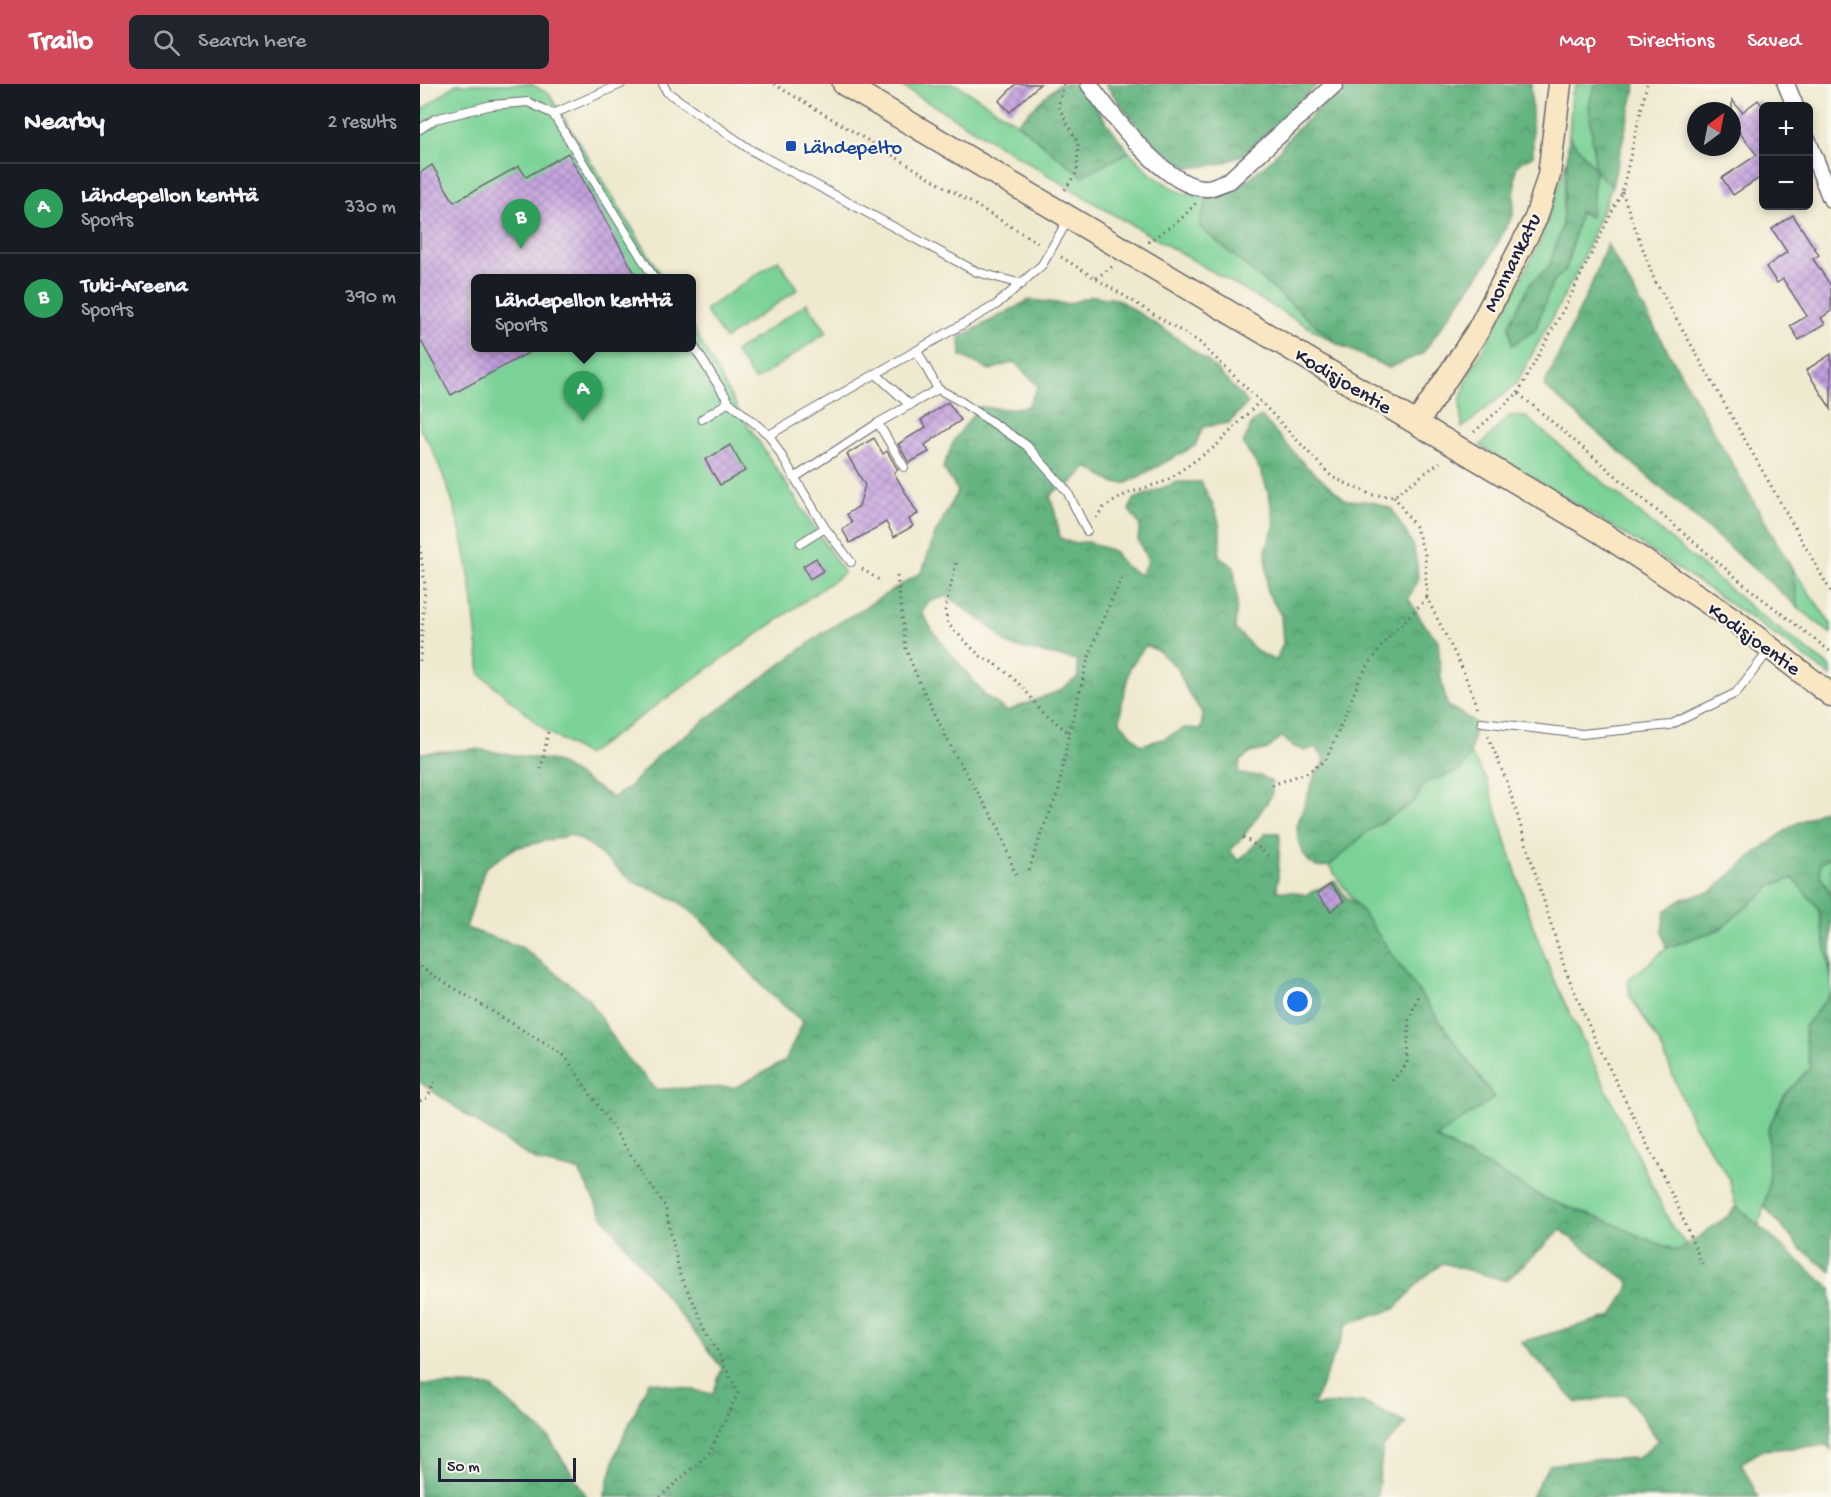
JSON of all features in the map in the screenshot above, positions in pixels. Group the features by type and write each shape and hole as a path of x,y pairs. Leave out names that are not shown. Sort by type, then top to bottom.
{"street":[{"name":"Kodisjoentie","path":"844,84 1602,533 1733,620 1831,695"},
{"path":"1089,84 1113,117 1170,174 1191,185 1209,188 1230,180 1335,84"},
{"name":"Monnankatu","path":"1417,423 1476,332 1536,218 1549,175 1560,84"},
{"path":"1786,84 1793,102"},
{"path":"1813,152 1831,199"}],"lane":[{"path":"553,114 621,84"},
{"path":"663,84 667,92 751,150 977,272 1022,284"},
{"path":"420,129 435,119 492,105 528,102 553,114 651,274"},
{"path":"769,435 996,305 1042,265 1050,249 1061,212"},
{"path":"696,350 729,402 769,435 825,528 851,562"},
{"path":"917,351 938,389 1026,445 1067,491 1087,531"},
{"path":"876,374 910,405"},
{"path":"794,478 878,423 938,389"},
{"path":"702,419 729,402"},
{"path":"878,423 904,467"},
{"path":"801,543 825,528"},
{"path":"1482,722 1582,734 1670,725 1736,693 1771,648"}],"path":[{"path":"774,84 1050,249 1199,342 1260,401 1332,477 1372,495 1395,496 1440,462"},
{"path":"1061,212 1077,172 1077,143 1058,106 1064,84"},
{"path":"1474,432 1518,393 1568,302 1622,192 1647,84"},
{"path":"1095,278 1181,219 1209,188"},
{"path":"1622,192 1654,279 1831,592"},
{"path":"1518,393 1746,586 1831,652"},
{"path":"1087,531 1103,508 1126,494 1166,481 1216,446 1260,401"},
{"path":"1395,496 1416,528 1425,555 1427,598 1463,670 1507,782 1564,969 1593,1035 1679,1209 1702,1264"},
{"path":"420,546 425,586 420,662"},
{"path":"851,562 879,580"},
{"path":"956,563 945,610 948,624 980,656 997,665 1020,684 1039,708 1069,733"},
{"path":"1029,870 1058,793 1069,733 1100,625 1124,574"},
{"path":"897,576 906,649 954,753 999,828 1017,879"},
{"path":"1272,785 1306,772 1326,760 1362,674 1386,640 1427,598"},
{"path":"541,769 548,732"},
{"path":"1243,837 1271,859"},
{"path":"420,967 565,1056 665,1206 680,1275 738,1393 709,1453 660,1497"},
{"path":"1392,1081 1407,1064 1409,1020 1419,993"},
{"path":"420,1101 428,1097 436,1078"}],"green space":[{"path":"456,84 531,84 549,94 661,274 471,274 471,352 696,352 696,333 740,413 844,573 586,755 548,732 480,674 472,596 458,520 435,454 420,430 420,111"},
{"path":"898,84 956,84 1017,123 1082,176 1129,152 1153,176 1180,192 1208,198 1199,226 1338,344 1106,210"},
{"path":"1059,84 1078,84 1129,152 1082,176 1017,123"},
{"path":"1105,84 1318,84 1243,155 1220,164 1188,168 1149,141"},
{"path":"1346,84 1531,84 1533,155 1516,166 1513,215 1487,263 1422,354 1389,368 1338,344 1199,226 1208,198 1234,191 1272,159 1293,133"},
{"path":"1577,84 1596,84 1589,104 1595,170 1569,136 1572,92"},
{"path":"1596,84 1636,84 1612,186 1595,171 1591,217 1580,212 1566,269 1552,283 1535,330 1512,345 1509,325 1530,284 1549,267 1562,225 1569,136 1595,169 1589,104"},
{"path":"1567,159 1562,225 1549,267 1530,284 1535,330 1552,283 1566,269 1580,211 1591,217 1595,170 1612,186 1578,270 1516,384 1462,428 1460,401 1470,372 1541,240"},
{"path":"1607,244 1791,567 1799,608 1544,386 1592,283"},
{"path":"778,260 798,289 725,339 705,310"},
{"path":"1092,296 1117,299 1210,363 1248,403 1229,423 1203,427 1195,446 1127,483 1113,483 1088,467 1069,485 1056,490 1050,497 1060,538 1072,543 1088,542 1113,551 1125,566 1140,575 1148,561 1138,540 1140,525 1129,510 1134,499 1177,482 1201,482 1218,517 1219,556 1234,567 1237,600 1235,629 1258,652 1276,661 1283,643 1281,616 1267,591 1266,549 1275,525 1261,471 1243,444 1252,423 1261,416 1305,465 1346,500 1373,502 1392,509 1413,545 1418,581 1408,598 1423,623 1438,640 1441,678 1447,705 1476,723 1469,757 1461,770 1425,783 1414,802 1368,831 1329,866 1317,867 1308,861 1303,853 1298,840 1297,826 1314,777 1325,760 1315,747 1305,751 1281,737 1268,749 1251,753 1240,761 1238,774 1260,776 1272,782 1272,795 1243,837 1230,851 1239,861 1266,833 1279,833 1277,891 1306,895 1335,881 1345,896 1358,906 1494,1098 1435,1138 1546,1199 1612,1223 1678,1251 1728,1216 1736,1206 1831,1289 1831,1450 1827,1445 1763,1450 1741,1463 1758,1497 1531,1497 1549,1465 1589,1460 1638,1458 1658,1440 1626,1394 1577,1403 1521,1342 1612,1316 1631,1284 1561,1230 1506,1281 1443,1263 1422,1279 1395,1309 1348,1323 1313,1406 1362,1402 1407,1424 1383,1447 1377,1497 604,1497 617,1451 649,1381 713,1394 722,1368 602,1215 579,1171 539,1162 507,1143 420,1082 420,753 475,749 555,761 613,798 630,786 657,756 824,632 922,572 935,534 958,491 943,468 954,440 979,407 1009,409 1028,406 1038,386 1014,362 990,370 961,356 960,337 1029,300 1068,304","holes":["947,596 990,627 1010,646 1077,660 1078,677 1059,691 1007,711 985,695 934,633 922,613 928,602","1146,645 1160,652 1178,669 1186,689 1203,714 1201,729 1185,728 1163,739 1141,745 1120,722 1130,667","571,835 587,843 631,880 679,902 703,921 769,993 803,1022 785,1061 736,1087 656,1089 623,1053 588,998 521,947 466,928 485,868 515,848"]},
{"path":"807,303 827,332 755,381 735,352"},
{"path":"1509,416 1526,417 1760,615 1831,668 1831,677 1703,585 1615,528 1480,446"},
{"path":"1791,567 1831,624 1831,634 1799,608"},
{"path":"1470,753 1487,781 1533,926 1553,978 1672,1227 1702,1264 1678,1251 1611,1223 1546,1199 1435,1137 1494,1097 1329,866 1368,831 1414,802 1425,783 1461,770"},
{"path":"1831,804 1831,856 1820,864 1820,875 1831,895 1831,977 1819,909 1793,878 1773,885 1720,929 1666,948 1662,931 1665,911 1684,898 1712,891 1754,854 1792,826 1828,808"},
{"path":"1831,856 1831,895 1820,875 1820,864"},
{"path":"1793,878 1819,909 1831,977 1831,993 1804,1027 1810,1068 1784,1096 1768,1129 1769,1184 1759,1226 1736,1206 1729,1178 1693,1124 1660,1044 1630,996 1628,979 1666,948 1720,929 1773,885"},
{"path":"1831,993 1831,1272 1800,1248 1764,1206 1769,1184 1768,1129 1784,1096 1810,1068 1804,1027"},
{"path":"420,1384 490,1386 548,1437 587,1497 420,1497"}],"building":[{"path":"1016,84 1040,84 1010,112 999,101"},
{"path":"1758,100 1759,178 1733,195 1722,178 1757,155 1741,135 1741,111"},
{"path":"568,153 635,274 471,274 471,352 530,352 451,395 420,339 420,173 432,165 454,202 519,166 526,177"},
{"path":"1793,215 1819,255 1813,259 1831,286 1831,311 1821,318 1825,324 1799,340 1790,326 1807,316 1783,279 1777,283 1766,267 1787,252 1772,229"},
{"path":"1831,354 1831,409 1806,370"},
{"path":"948,402 961,420 925,445 929,452 909,463 898,444 926,427 921,420"},
{"path":"874,438 883,454 887,451 898,470 894,473 918,514 909,519 913,526 894,537 886,522 850,543 842,529 852,523 847,514 859,506 865,485 847,454"},
{"path":"730,445 745,471 720,485 705,460"},
{"path":"816,558 823,571 810,579 803,566"},
{"path":"1330,884 1344,901 1331,911 1317,894"}],"place":[{"name":"Lähdepelto","path":"791,146"},
{"name":"Tuki-Areena","path":"521,249"},
{"name":"Lähdepellon kenttä","path":"583,421"}]}
